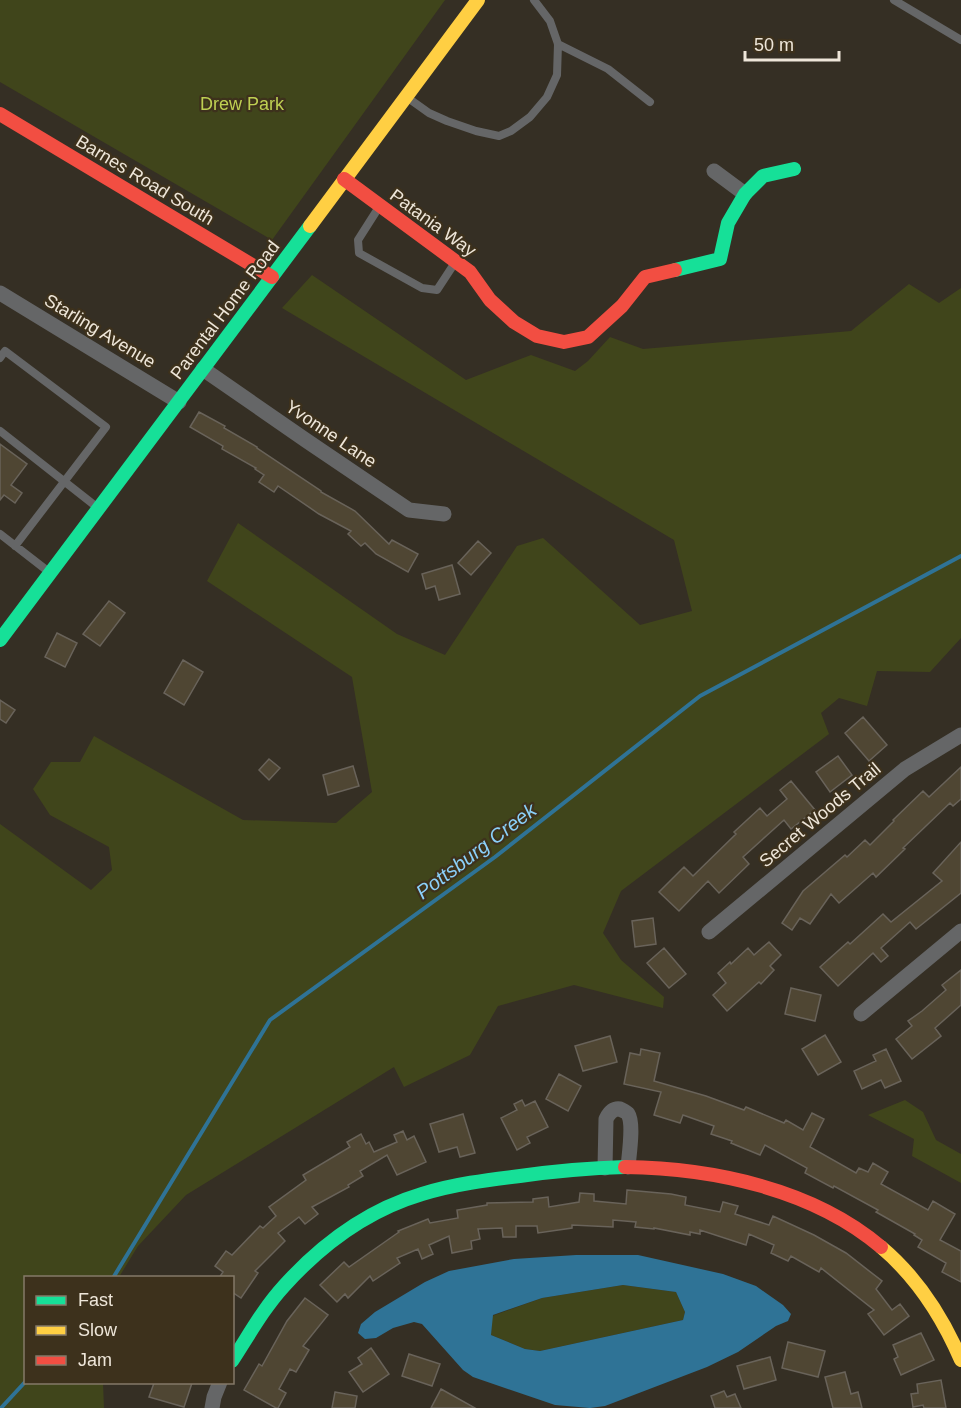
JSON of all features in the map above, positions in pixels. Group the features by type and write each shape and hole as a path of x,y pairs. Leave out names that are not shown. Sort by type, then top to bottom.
{"street":[{"name":"Parental Home Road","path":"0,640 478,0"},
{"name":"Barnes Road South","path":"0,114 272,277"},
{"name":"Patania Way","path":"344,179 470,272 490,300 514,322 537,336 564,342 588,337 622,306 645,277 720,259 728,223 745,194 763,176 794,169"},
{"path":"714,171 745,194"},
{"name":"Starling Avenue","path":"0,293 179,402"},
{"name":"Yvonne Lane","path":"204,369 409,510 444,514"},
{"name":"Secret Woods Trail","path":"709,932 905,769 961,735"},
{"path":"861,1014 961,931"},
{"path":"604,1167 606,1119 615,1109 622,1109 628,1114 631,1122 628,1167"},
{"path":"234,1358 278,1291 298,1270 329,1243 390,1206 436,1190 471,1182 568,1170 628,1167 715,1174 806,1202 836,1216 878,1244 915,1280 957,1340 961,1360"},
{"path":"212,1408 220,1384"}],"lane":[{"path":"406,96 429,113 447,121 499,136 511,131 530,117 547,97 557,75 558,44 550,21 534,0"},
{"path":"894,0 961,40"},
{"path":"558,44 608,69 650,102"},
{"path":"379,205 358,240 359,253 422,288 437,290 456,261"},
{"path":"0,358 5,351 106,427 15,546"},
{"path":"0,431 99,508"},
{"path":"0,534 51,573"}],"green space":[{"name":"Drew Park","path":"0,0 445,0 272,240 0,82"},
{"path":"312,275 466,380 531,355 575,371 588,361 610,337 643,349 851,331 909,284 939,303 961,288 961,638 930,672 877,671 867,706 839,698 821,713 829,734 621,891 603,933 621,960 664,997 663,1008 574,985 498,1006 470,1055 404,1087 394,1067 186,1195 138,1246 120,1276 24,1276 24,1384 103,1384 104,1408 0,1408 0,824 91,890 112,870 109,847 50,815 33,789 51,762 80,762 94,736 243,820 336,823 372,792 352,677 207,581 238,523 397,634 445,655 517,546 543,538 640,625 692,611 674,540 282,308"},
{"path":"905,1100 923,1112 936,1140 961,1154 961,1183 912,1156 914,1139 868,1115"},
{"path":"623,1285 676,1292 685,1312 683,1320 540,1351 525,1349 491,1335 492,1316 542,1298"}],"water":[{"path":"576,1255 638,1255 723,1274 756,1286 783,1305 791,1314 788,1321 776,1326 738,1352 707,1367 605,1406 590,1408 555,1405 473,1377 463,1370 422,1324 414,1322 393,1328 376,1338 365,1339 358,1333 361,1324 375,1312 425,1282 449,1271 514,1259","holes":["623,1285 676,1292 685,1312 683,1320 540,1351 525,1349 491,1335 493,1315 542,1298"]}],"building":[{"path":"199,412 225,426 224,428 257,447 321,492 355,511 389,544 392,540 418,554 408,572 376,554 365,543 361,546 348,534 351,531 319,514 278,486 274,492 259,482 264,475 256,468 222,449 223,446 190,427"},
{"path":"0,444 27,464 11,485 22,493 15,503 4,495 0,500"},
{"path":"478,541 491,553 471,575 458,563"},
{"path":"452,565 460,594 439,600 435,586 426,589 422,574"},
{"path":"109,601 125,613 100,646 83,634"},
{"path":"57,633 77,643 65,667 45,657"},
{"path":"183,660 203,672 184,705 164,693"},
{"path":"0,700 15,710 6,723 0,719"},
{"path":"863,717 887,745 869,761 845,733"},
{"path":"838,756 852,775 830,792 816,772"},
{"path":"269,759 280,768 269,780 259,770"},
{"path":"353,766 359,786 328,795 323,775"},
{"path":"961,767 961,799 953,806 950,803 876,877 873,873 839,903 831,894 810,924 800,918 792,930 782,923 803,891 865,840 870,845 923,791 929,797"},
{"path":"791,781 815,810 791,829 784,820 743,857 749,864 719,893 708,881 679,911 659,892 684,867 693,876 760,808 767,816 787,799 780,790"},
{"path":"961,842 961,893 916,929 910,922 881,948 888,956 881,962 873,953 838,986 820,967 883,914 891,922 942,881 933,873"},
{"path":"653,918 656,944 635,947 632,921"},
{"path":"769,942 781,955 770,966 774,970 761,984 759,982 727,1011 713,995 726,983 718,973 748,948 754,955"},
{"path":"664,948 686,974 669,988 647,963"},
{"path":"961,970 961,1005 935,1028 941,1036 912,1059 896,1039 912,1026 908,1021 946,990 942,985"},
{"path":"791,988 821,995 815,1021 785,1014"},
{"path":"825,1035 841,1062 818,1075 802,1049"},
{"path":"610,1036 617,1062 583,1071 575,1046"},
{"path":"641,1049 660,1053 654,1081 744,1110 746,1107 784,1123 786,1120 803,1130 812,1113 824,1119 810,1147 856,1173 859,1168 868,1172 873,1163 888,1172 881,1184 928,1210 933,1201 955,1214 940,1240 961,1251 961,1282 942,1272 946,1263 918,1247 922,1240 915,1234 876,1212 878,1210 805,1173 807,1168 765,1145 760,1155 731,1143 732,1141 711,1134 714,1126 683,1115 680,1123 654,1115 661,1092 624,1084 630,1053 640,1055"},
{"path":"886,1049 901,1081 885,1088 881,1080 862,1089 854,1071 876,1061 873,1055"},
{"path":"559,1074 581,1086 568,1111 546,1099"},
{"path":"522,1100 525,1106 535,1101 548,1127 527,1137 530,1143 517,1150 501,1118 517,1110 514,1104"},
{"path":"463,1114 475,1153 460,1157 457,1147 439,1152 430,1124"},
{"path":"403,1131 407,1140 414,1136 426,1162 397,1175 387,1155 360,1171 363,1176 348,1185 349,1187 312,1207 318,1214 305,1224 299,1217 278,1233 285,1241 255,1271 258,1273 241,1298 234,1293 234,1276 220,1276 223,1272 215,1266 226,1251 232,1255 260,1226 263,1228 276,1216 269,1207 306,1180 303,1175 350,1147 347,1142 361,1134 366,1144 369,1142 374,1152 397,1142 394,1135"},
{"path":"627,1190 686,1197 685,1205 720,1212 723,1202 738,1206 735,1214 769,1225 773,1216 846,1253 882,1281 876,1289 892,1310 900,1304 909,1316 884,1335 868,1314 874,1310 821,1268 819,1272 791,1256 788,1261 771,1253 774,1245 749,1234 746,1245 700,1230 700,1234 690,1232 690,1235 635,1227 636,1222 613,1220 613,1227 572,1225 572,1228 538,1233 537,1226 516,1226 516,1237 503,1237 502,1228 478,1229 480,1239 471,1241 472,1249 452,1253 449,1236 429,1245 433,1254 422,1259 418,1249 397,1258 400,1263 373,1281 370,1276 348,1298 345,1294 337,1302 320,1285 344,1262 349,1267 398,1231 428,1219 430,1223 458,1218 457,1210 487,1205 487,1203 533,1202 533,1199 548,1197 549,1207 579,1202 580,1193 594,1194 594,1201 626,1204"},
{"path":"305,1298 328,1315 303,1346 309,1350 296,1372 290,1369 279,1389 286,1393 276,1408 244,1390 259,1364 262,1366 287,1321"},
{"path":"921,1333 934,1360 901,1375 894,1359 898,1357 893,1345"},
{"path":"788,1342 825,1351 818,1377 782,1368"},
{"path":"371,1348 389,1374 363,1392 349,1372 362,1364 358,1358"},
{"path":"409,1354 440,1364 432,1386 402,1376"},
{"path":"770,1357 776,1380 744,1389 737,1366"},
{"path":"845,1372 851,1394 858,1392 862,1408 833,1408 825,1377"},
{"path":"941,1380 946,1408 924,1408 923,1405 913,1407 911,1394 918,1393 917,1384"},
{"path":"154,1384 192,1384 184,1407 149,1397"},
{"path":"441,1389 475,1408 431,1408"},
{"path":"724,1391 727,1397 735,1394 741,1408 715,1408 711,1396"},
{"path":"335,1392 357,1396 355,1408 332,1408"}],"waterway":[{"name":"Pottsburg Creek","path":"114,1276 270,1020 495,857 700,696 961,556"},
{"name":"Pottsburg Creek","path":"1,1408 24,1383"}],"traffic: fast":[{"path":"675,270 720,259 728,223 745,194 763,176 794,169"},
{"path":"0,640 310,226"},
{"path":"234,1358 269,1304 298,1271 330,1243 364,1219 383,1209 422,1194 471,1183 559,1171 625,1167"}],"traffic: slow":[{"path":"310,226 478,0"},
{"path":"881,1247 918,1285 928,1299 946,1328 961,1360"}],"traffic: jam":[{"path":"0,114 272,277"},
{"path":"344,179 470,272 490,300 514,322 537,336 564,342 588,337 622,306 645,277 675,270"},
{"path":"625,1167 658,1168 726,1177 793,1196 825,1210 854,1227 881,1247"}]}
